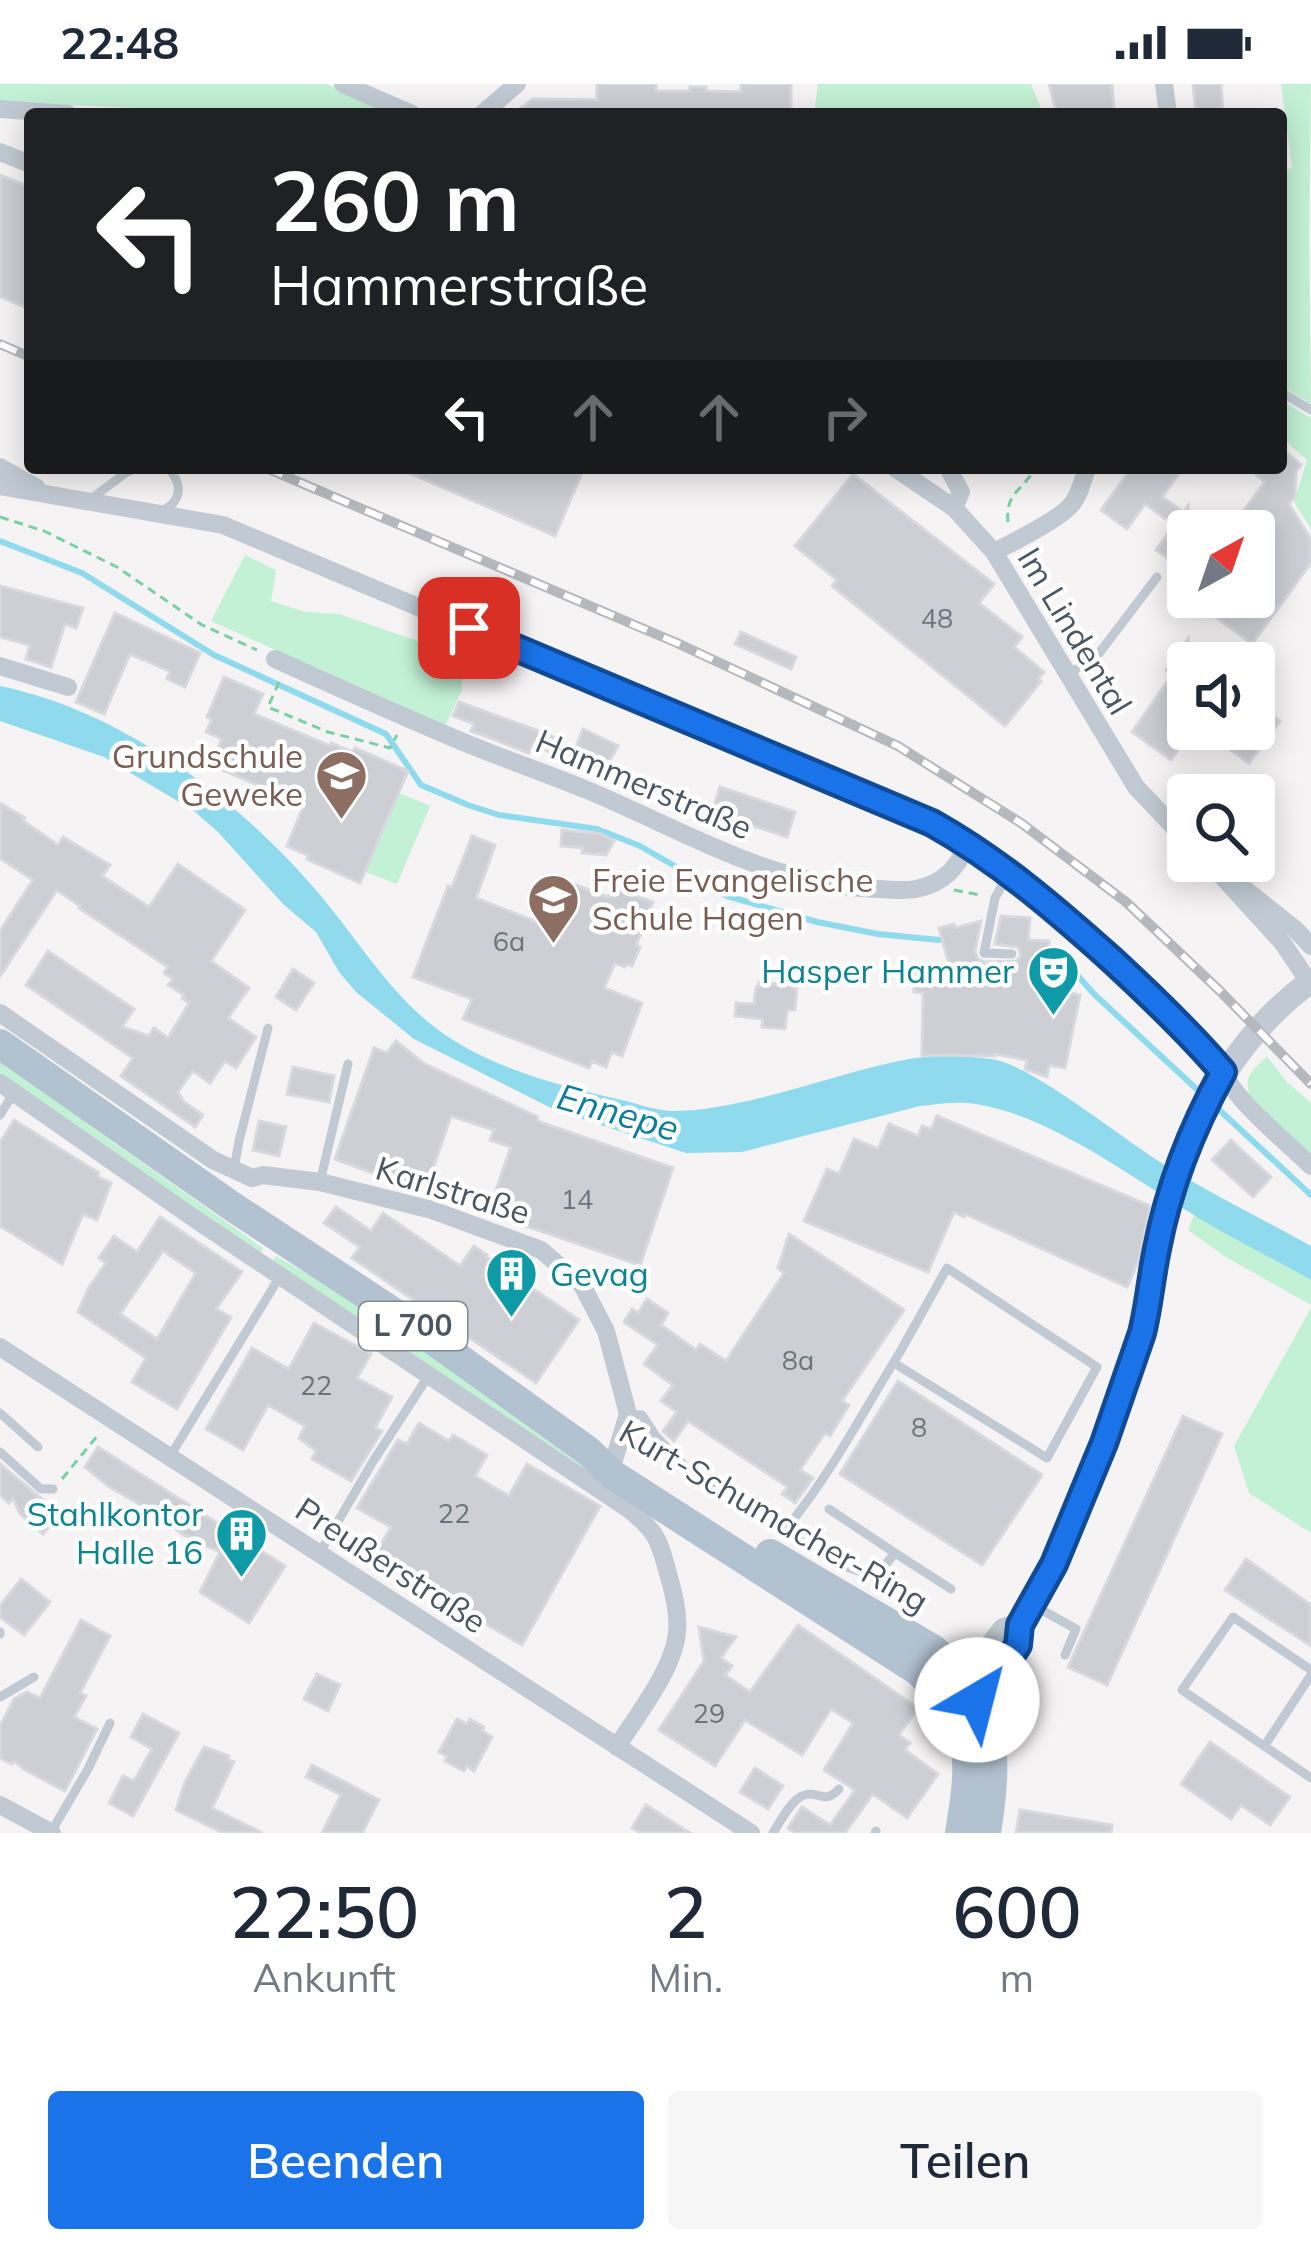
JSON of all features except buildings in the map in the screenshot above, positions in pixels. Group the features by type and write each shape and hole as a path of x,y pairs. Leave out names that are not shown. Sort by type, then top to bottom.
{"main road":[{"name":"L 700","path":"0,1045 601,1455"},
{"name":"Kurt-Schumacher-Ring","path":"601,1455 613,1475 916,1670 963,1694"},
{"name":"Kurt-Schumacher-Ring","path":"601,1455 934,1649 954,1667 963,1694 969,1766 960,1833"},
{"path":"963,1694 987,1722 993,1756 986,1833"}],"street":[{"path":"343,84 398,108"},
{"path":"492,108 518,84"},
{"path":"0,467 46,493"},
{"name":"Im Lindental","path":"904,474 954,508 994,552 1136,788 1167,820"},
{"path":"951,474 961,492 954,508"},
{"path":"994,552 1054,520 1073,504 1085,474"},
{"path":"0,486 224,525 932,823 1035,892 1123,970 1196,1040 1219,1080 1230,1085 1311,1166"},
{"name":"Hammerstraße","path":"275,659 790,878 853,889 928,886"},
{"path":"0,666 68,687"},
{"path":"928,886 949,875 969,844"},
{"path":"963,1694 1002,1670 1018,1645 1027,1615 1081,1502 1142,1333 1164,1220 1190,1137 1219,1080 1256,1032 1310,982 1282,942 1227,882"},
{"path":"1235,882 1311,946"},
{"name":"Karlstraße","path":"0,1013 213,1160 243,1173 320,1182 432,1210 541,1250 582,1285 606,1331 628,1414"},
{"path":"7,1088 651,1526 673,1589 678,1626 675,1647 617,1747"},
{"path":"233,1207 243,1173"},
{"name":"Preußerstraße","path":"2,1356 111,1420 751,1833"},
{"path":"601,1455 628,1414"},
{"path":"0,1805 52,1833"}],"lane":[{"path":"89,500 124,474"},
{"path":"160,513 172,506 180,490 172,474"},
{"path":"1066,674 1097,656 1157,577"},
{"path":"1009,872 995,898 984,953 1012,955"},
{"path":"243,1173 239,1142 268,1028"},
{"path":"320,1182 348,1064"},
{"path":"0,1115 7,1088"},
{"path":"777,1526 789,1525 809,1500 946,1268 1097,1367 1047,1458 893,1363"},
{"path":"170,1458 280,1275"},
{"path":"319,1554 429,1375"},
{"path":"0,1414 38,1447"},
{"path":"628,1414 642,1415 699,1481 833,1562 875,1577 895,1552"},
{"path":"0,1452 41,1490 53,1489"},
{"path":"829,1509 951,1589"},
{"path":"1027,1615 1076,1629 1065,1655"},
{"path":"1264,1745 1311,1672 1233,1617 1182,1690 1311,1778"},
{"path":"0,1697 34,1677"},
{"path":"52,1833 110,1724"},
{"path":"773,1833 798,1798 807,1794 827,1798 839,1789"}],"path":[{"path":"1014,541 1008,504 1031,474"},
{"path":"0,517 117,566 202,625 275,659"},
{"path":"276,689 268,707 328,732 390,748 399,730"},
{"path":"928,886 995,898"},
{"path":"53,1489 111,1420"}],"green space":[{"path":"0,84 327,84 381,108 153,108 0,101"},
{"path":"818,84 1031,84 1041,108 815,108"},
{"path":"1281,84 1311,84 1311,404 1287,390 1287,169 1292,168"},
{"path":"1287,404 1311,418 1311,529 1294,502 1307,460 1287,442"},
{"path":"245,555 276,570 271,601 306,612 339,614 461,656 462,690 445,726 211,621"},
{"path":"397,792 430,806 397,884 363,871"},
{"path":"1267,1056 1311,1103 1311,1158 1250,1097 1248,1079"},
{"path":"0,1057 263,1248 260,1254 0,1075"},
{"path":"1194,1215 1311,1280 1311,1305 1188,1230"},
{"path":"276,1256 385,1318 627,1494 617,1494 272,1262"},
{"path":"1311,1308 1311,1533 1249,1493 1234,1446"}],"water":[{"name":"Ennepe","path":"0,686 91,716 135,738 217,794 321,896 402,998 441,1032 482,1056 564,1086 671,1111 740,1103 909,1059 991,1059 1028,1074 1179,1173 1311,1246 1311,1280 1059,1133 1003,1110 976,1104 920,1106 742,1152 686,1153 555,1110 414,1039 356,992 316,932 194,811 104,757 0,721"}],"waterway":[{"path":"0,541 82,573 214,655 386,734 421,785 468,805 499,815 597,829 640,846 727,896 817,922 939,940"},
{"path":"1064,960 1203,1095"},
{"path":"1213,1104 1311,1195"}],"railway":[{"path":"0,344 24,354"},
{"path":"280,474 677,643 898,746 1021,823 1126,902 1311,1084"}],"place":[{"name":"Grundschule Geweke","path":"342,821"},
{"name":"Freie Evangelische Schule Hagen","path":"553,945"},
{"name":"Hasper Hammer","path":"1053,1017"},
{"name":"Gevag","path":"511,1320"},
{"name":"Stahlkontor Halle 16","path":"242,1579"}],"route":[{"path":"469,628 932,823 969,844 1069,921 1196,1040 1223,1072 1174,1180 1142,1333 1081,1502 1034,1605 1020,1625 1018,1645 977,1700"}]}
